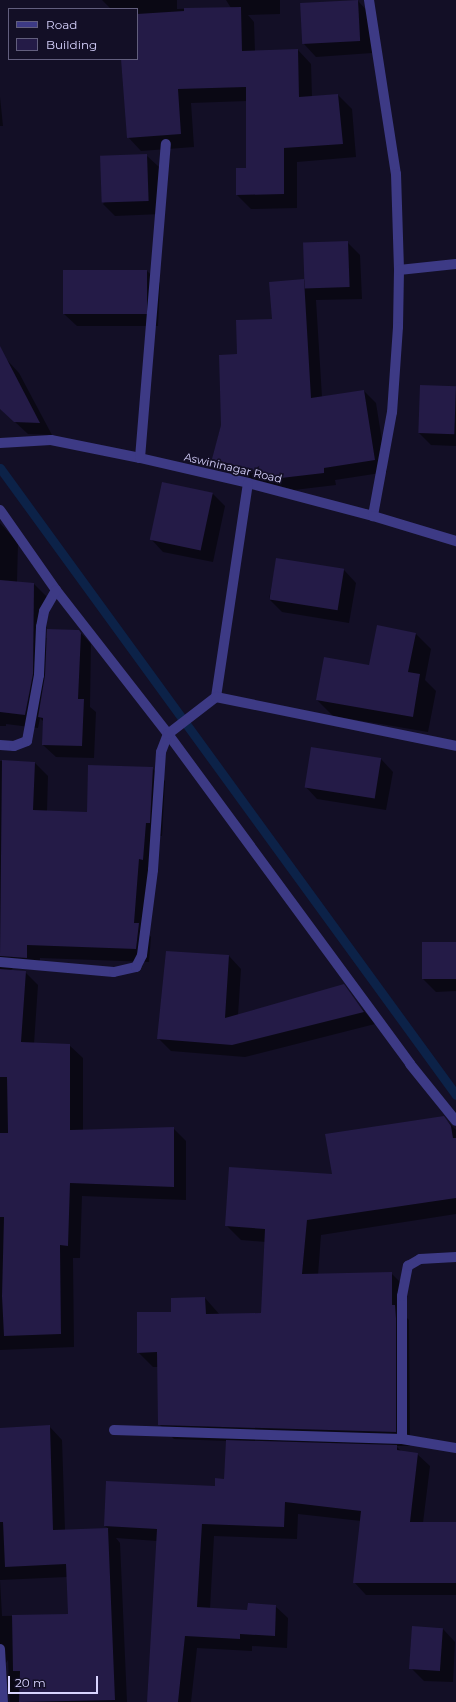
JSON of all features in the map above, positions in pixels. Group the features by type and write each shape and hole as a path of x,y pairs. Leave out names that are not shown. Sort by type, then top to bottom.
{"street":[{"path":"369,0 396,174 399,270 392,412 373,516"},
{"path":"140,458 166,144"},
{"path":"399,270 456,264"},
{"name":"Aswininagar Road","path":"0,443 51,440 140,458 248,483 373,516 456,541"},
{"path":"0,962 114,972 136,967 142,954 152,870 161,752 171,731 216,697 248,483"},
{"path":"0,510 56,590 171,731 410,1064 456,1121"},
{"path":"0,745 14,746 27,741 39,675 41,628 44,611 56,590"},
{"path":"216,697 456,746"},
{"path":"402,1439 402,1296 408,1266 420,1259 456,1257"},
{"path":"114,1430 402,1439 456,1448"},
{"path":"0,1649 3,1702"}],"building":[{"path":"358,0 360,41 302,44 300,3"},
{"path":"241,7 242,51 298,49 299,97 338,94 343,144 284,148 284,194 236,195 236,168 246,168 246,87 178,89 181,134 127,138 121,60 138,60 138,14 184,11 184,8"},
{"path":"147,154 149,201 102,203 100,156"},
{"path":"348,241 350,287 305,289 303,243"},
{"path":"63,270 147,270 147,314 63,314"},
{"path":"304,279 311,398 364,390 375,460 324,468 324,473 281,478 212,459 221,425 219,355 237,354 236,320 272,319 269,282"},
{"path":"0,346 40,423 14,422 0,409"},
{"path":"420,385 456,386 454,434 418,433"},
{"path":"162,482 213,493 201,551 150,540"},
{"path":"276,558 344,569 338,610 269,599"},
{"path":"0,580 34,583 33,674 25,715 0,712"},
{"path":"377,625 416,633 408,672 420,674 413,717 316,700 324,657 369,665"},
{"path":"47,629 79,630 81,633 78,699 84,699 82,746 42,745 43,718 38,717 45,675"},
{"path":"311,747 381,758 375,799 305,787"},
{"path":"2,760 35,762 33,810 87,812 88,765 153,767 150,823 146,823 143,860 139,859 134,923 139,923 136,949 27,945 27,958 0,956"},
{"path":"422,942 456,942 456,979 422,979"},
{"path":"166,951 229,955 225,1018 344,984 364,1012 232,1045 157,1039"},
{"path":"0,969 26,971 21,1042 70,1044 70,1130 174,1127 174,1187 70,1183 68,1246 60,1245 61,1334 4,1336 2,1296 4,1217 0,1217 0,1133 8,1133 7,1077 0,1077"},
{"path":"444,1116 451,1126 453,1138 456,1138 456,1198 307,1220 302,1274 392,1272 392,1305 395,1305 396,1318 396,1432 158,1425 157,1352 137,1353 137,1312 171,1312 171,1298 205,1297 206,1314 261,1313 265,1229 225,1226 229,1167 332,1174 325,1134"},
{"path":"50,1425 53,1530 108,1528 115,1700 19,1702 20,1671 13,1671 12,1615 68,1614 66,1564 5,1567 3,1522 0,1522 0,1428"},
{"path":"226,1440 397,1445 397,1450 418,1453 410,1522 456,1522 456,1583 353,1583 361,1511 285,1502 284,1527 202,1524 197,1607 247,1610 248,1603 276,1605 275,1636 240,1634 240,1639 185,1636 178,1702 147,1702 157,1529 104,1526 106,1481 215,1486 215,1478 224,1479"},
{"path":"412,1626 443,1628 440,1671 409,1669"}],"waterway":[{"path":"0,468 456,1095"}]}
